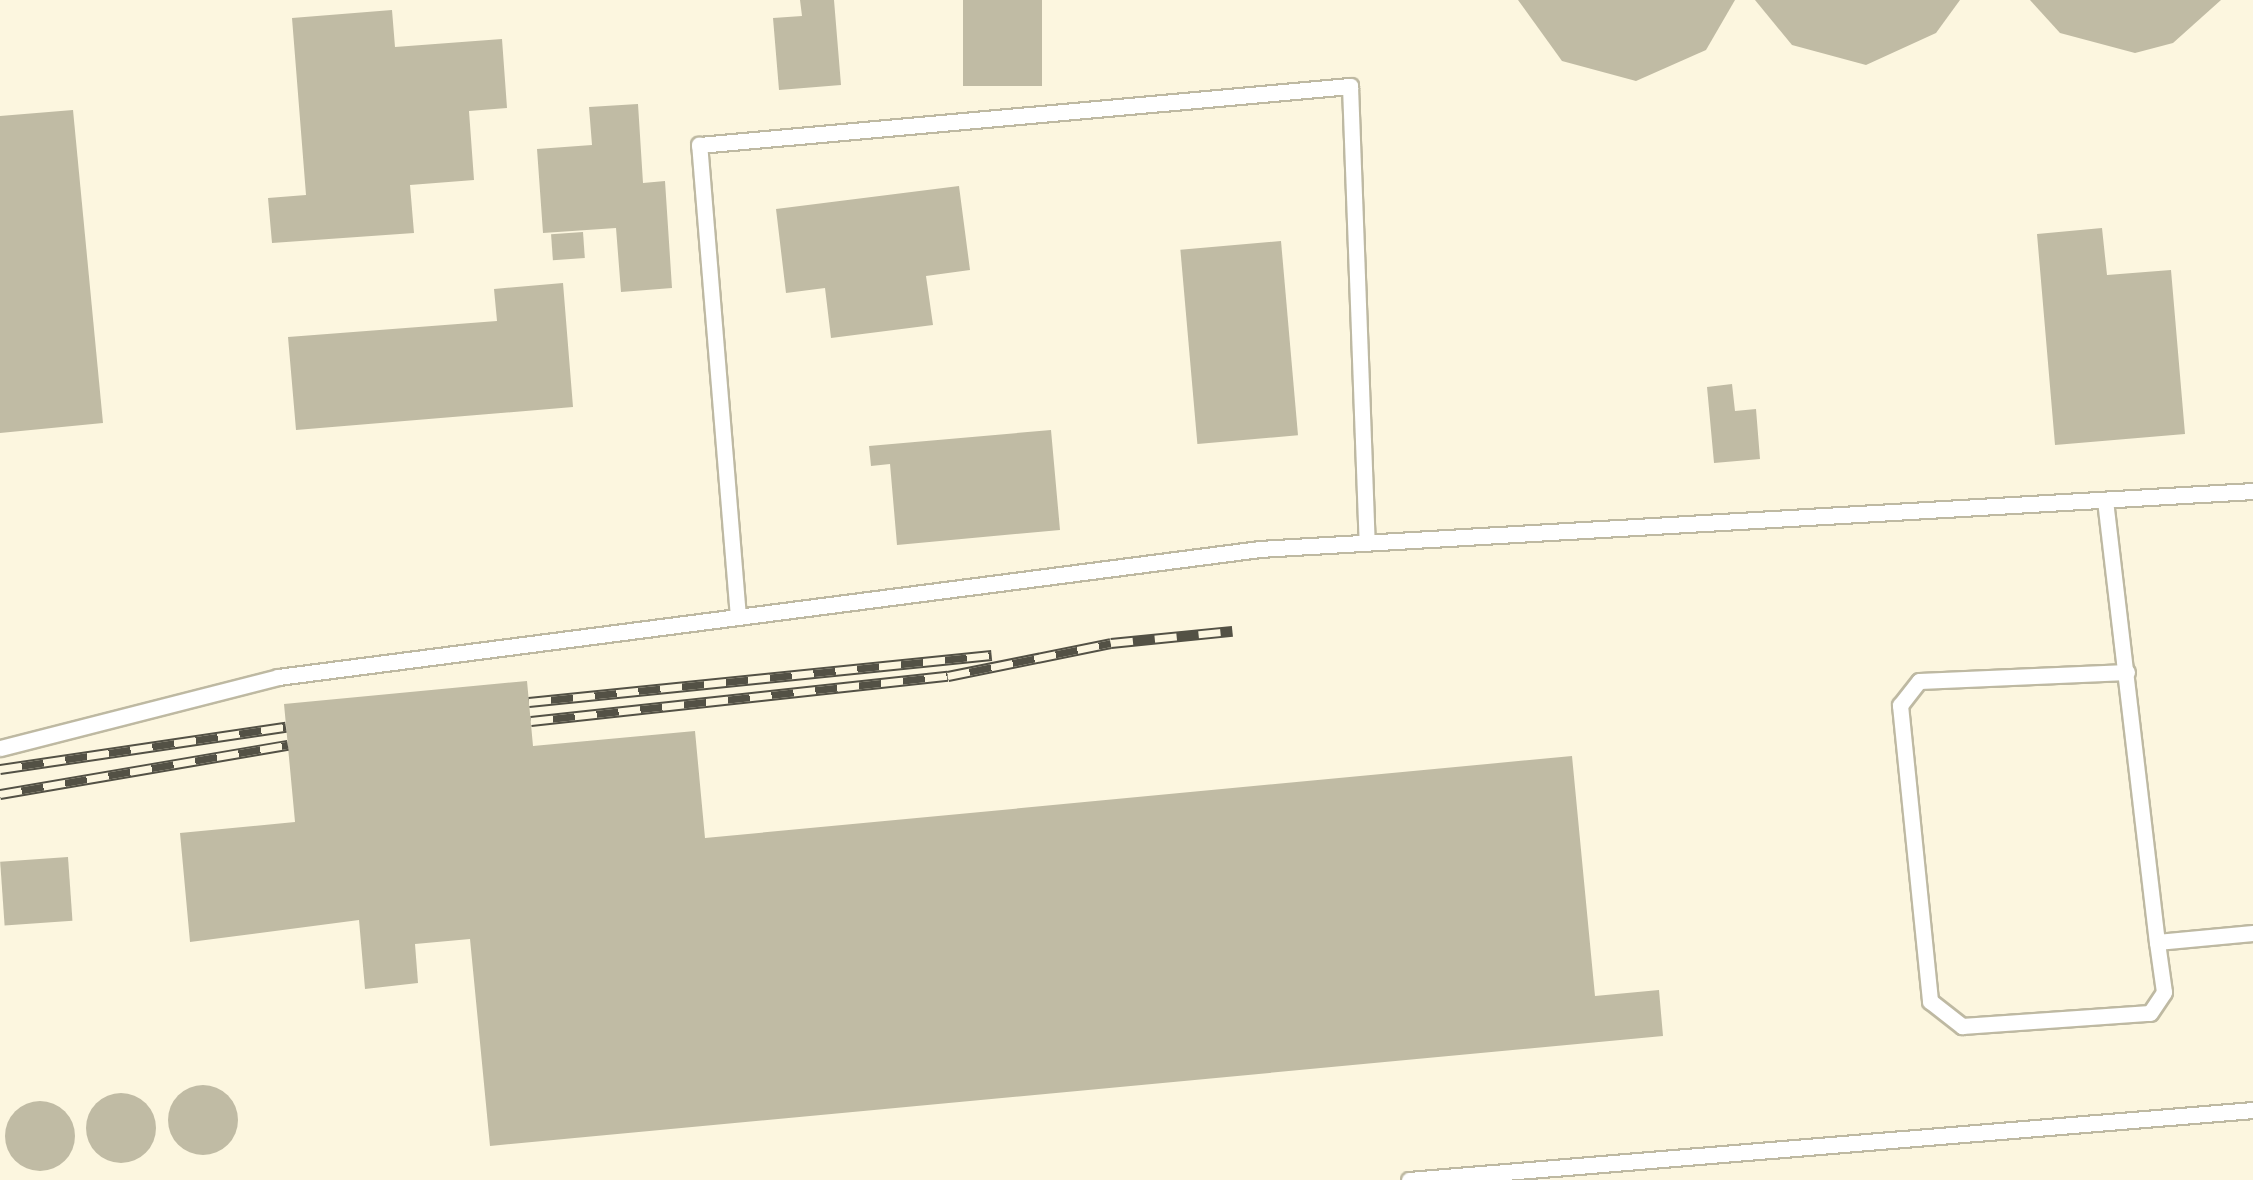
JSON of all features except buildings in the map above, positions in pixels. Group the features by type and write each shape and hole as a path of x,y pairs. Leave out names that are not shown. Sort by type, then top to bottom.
{"lane":[{"path":"738,617 699,146 1350,86 1367,542"},
{"path":"0,748 278,677 1367,542 2253,491"},
{"path":"2105,500 2110,600 2127,672 2164,992 2150,1013 1962,1026 1930,1001 1900,705 1919,680 2127,672"},
{"path":"2158,942 2253,933"},
{"path":"1410,1180 2253,1110"}],"railway":[{"path":"531,721 948,676 1111,643 1232,631"},
{"path":"529,702 992,655"},
{"path":"0,769 286,727"},
{"path":"0,794 288,745"}]}
